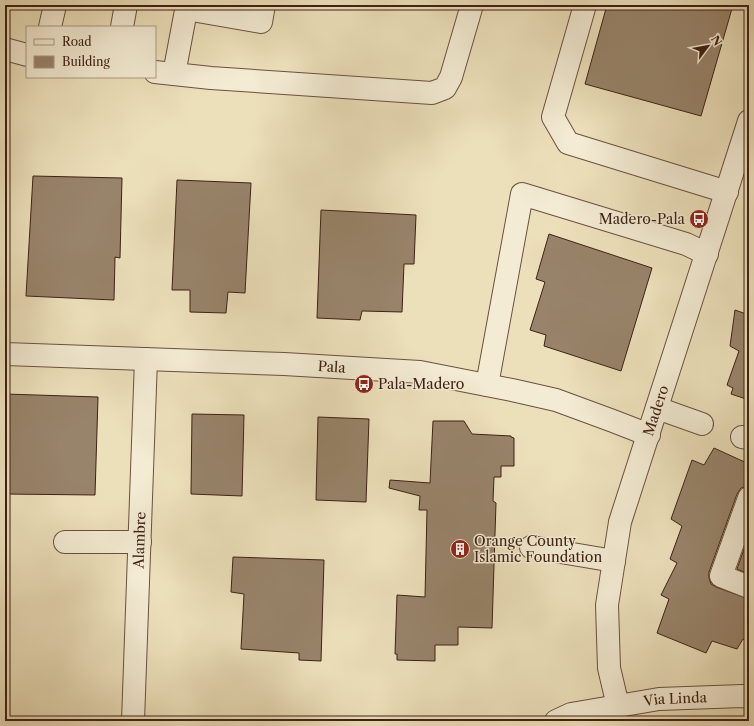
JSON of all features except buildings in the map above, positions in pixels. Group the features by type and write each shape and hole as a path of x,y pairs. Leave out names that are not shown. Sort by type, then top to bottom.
{"street":[{"path":"50,26 54,5"},
{"path":"122,26 126,5"},
{"path":"264,5 261,22 187,7 164,73 211,78 432,93 445,88 451,77 472,5"},
{"path":"585,5 553,117 568,143 726,192"},
{"path":"5,49 26,55"},
{"name":"Madero","path":"618,706 609,668 607,604 620,522 749,121"},
{"path":"487,385 522,194 686,244 707,254"},
{"name":"Pala","path":"5,354 380,369 420,372 556,400 649,435"},
{"name":"Alambre","path":"133,721 146,359"},
{"path":"657,408 702,424"},
{"path":"749,498 721,576 749,587"},
{"path":"65,542 140,542"},
{"path":"531,547 614,561"},
{"name":"Via Linda","path":"556,721 571,714 659,699 749,697"}],"place":[{"name":"Madero-Pala","path":"699,219"},
{"name":"Pala-Madero","path":"364,384"},
{"name":"Orange County Islamic Foundation","path":"460,549"}]}
